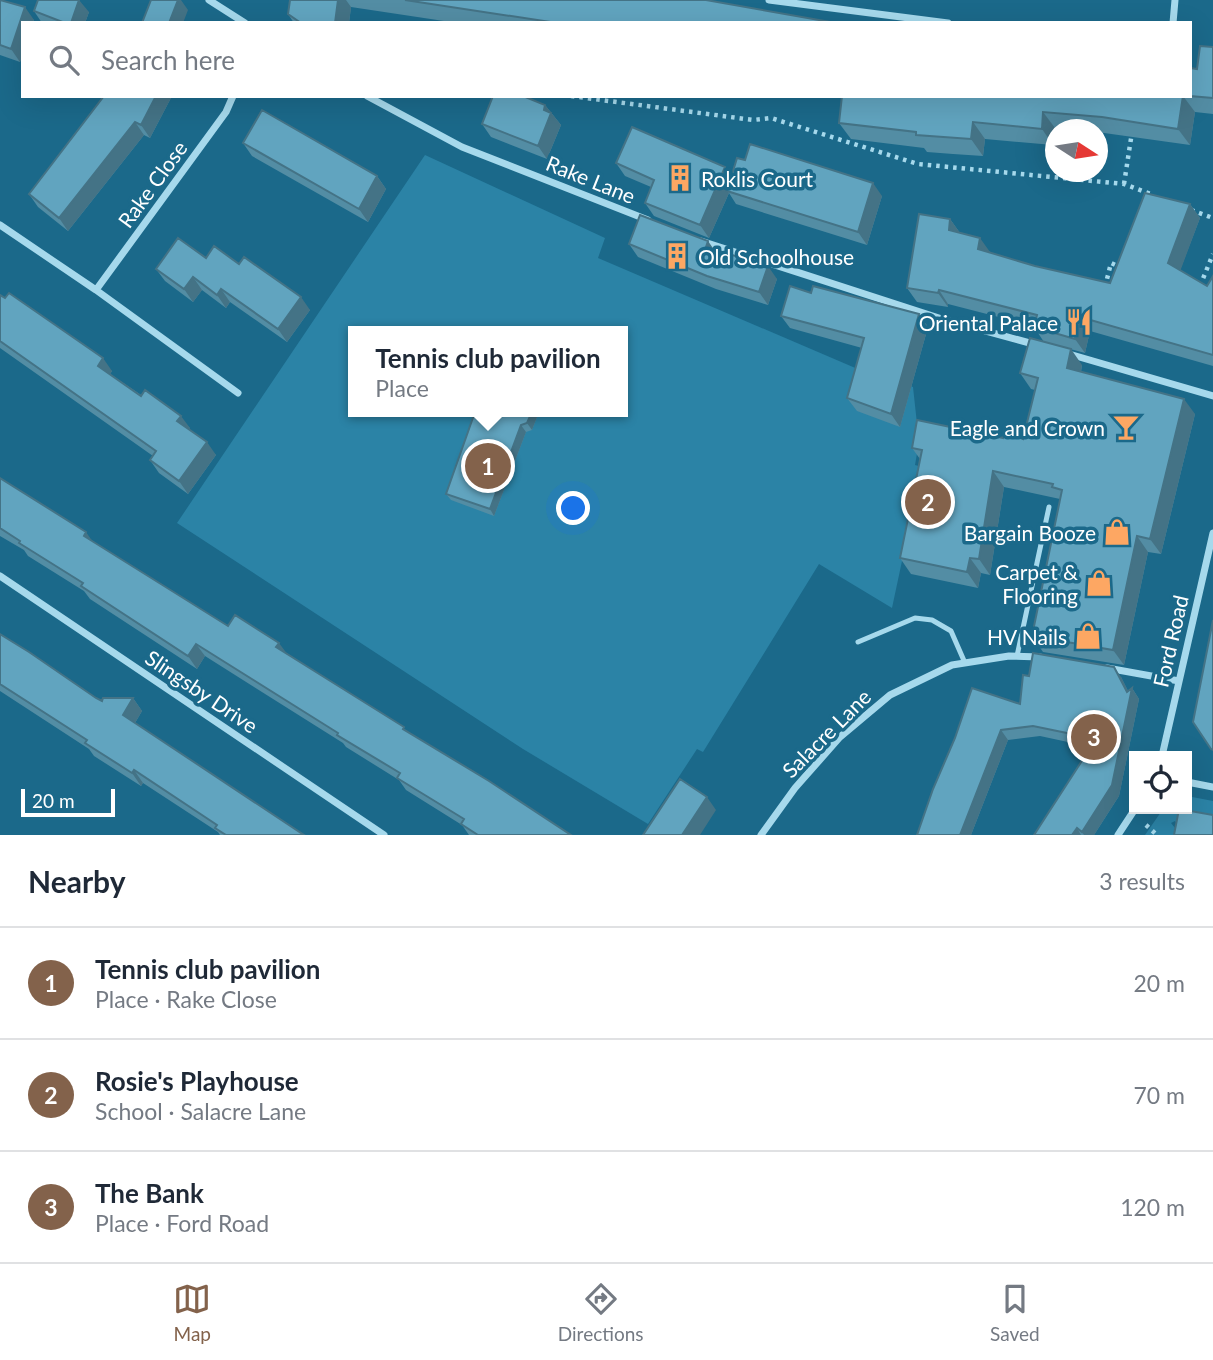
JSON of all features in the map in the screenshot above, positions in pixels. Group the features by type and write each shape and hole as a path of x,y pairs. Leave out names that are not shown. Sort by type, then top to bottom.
{"street":[{"path":"209,0 242,21"},
{"path":"769,0 932,21"},
{"path":"1172,21 1175,0"},
{"name":"Rake Close","path":"96,290 226,112 232,98"},
{"name":"Rake Lane","path":"371,98 462,147 658,225"},
{"path":"0,225 96,290 238,393"},
{"path":"697,240 942,319 1049,348"},
{"path":"1061,352 1213,396"},
{"name":"Ford Road","path":"1163,751 1213,533"},
{"name":"Slingsby Drive","path":"0,576 384,835"},
{"name":"Salacre Lane","path":"761,835 795,789 840,737 890,695 952,664 1017,656 1054,659"},
{"path":"1101,667 1179,681"},
{"path":"1192,783 1213,787"},
{"path":"1118,835 1132,814"}],"lane":[{"path":"1017,656 1049,507"},
{"path":"858,642 915,618 932,620 951,631 965,663"}],"path":[{"path":"586,98 753,120 771,118 918,164 1124,184 1162,198"},
{"path":"1124,184 1134,121"},
{"path":"1187,208 1213,218"},
{"path":"1196,298 1213,254"},
{"path":"1102,299 1111,264 1125,268"}],"shaded area":[{"path":"425,155 605,238 598,258 860,370 913,387 919,442 915,465 922,467 892,608 819,564 703,752 697,749 648,824 523,749 177,523"},
{"path":"1192,797 1213,801 1213,832 1178,825 1175,821 1171,823 1175,828 1174,835 1145,835 1160,814 1192,814"}],"building":[{"path":"0,0 25,7 11,49 0,45"},
{"path":"38,0 79,0 72,21 60,21 34,11"},
{"path":"151,0 178,0 170,21 143,21"},
{"path":"290,0 338,0 335,21 298,21 288,14"},
{"path":"405,0 706,0 825,21 544,21"},
{"path":"1200,46 1213,47 1213,98 1192,96 1192,68 1197,69"},
{"path":"102,98 155,98 141,125 135,122 59,218 29,194"},
{"path":"492,98 528,98 545,105 544,110 551,113 538,146 482,124"},
{"path":"842,98 1183,98 1178,129 1102,117 1043,112 1042,129 973,122 971,139 916,135 916,132 839,123"},
{"path":"262,110 377,176 359,209 243,143"},
{"path":"632,127 725,167 700,225 645,203 654,180 616,163"},
{"path":"750,144 873,183 858,232 727,191 737,158 745,160"},
{"path":"1145,193 1190,204 1168,263 1207,286 1213,276 1213,355 1080,317 1075,339 1034,327 1037,315 939,290 938,293 907,288 919,214 950,219 949,230 980,238 978,249 1035,266 1110,283"},
{"path":"640,215 708,241 706,247 768,266 759,292 707,276 629,244"},
{"path":"178,238 206,258 214,246 239,264 244,257 301,297 278,329 221,289 217,295 193,277 184,289 156,269"},
{"path":"790,286 811,293 813,286 919,314 891,414 847,398 864,338 781,316"},
{"path":"9,293 103,358 98,366 141,396 145,390 181,416 177,421 207,442 179,481 150,460 156,451 0,341 0,295 5,298"},
{"path":"1030,338 1071,349 1067,368 1184,399 1150,539 1137,536 1113,650 1032,636 1062,490 1052,487 1053,484 993,471 979,559 970,558 967,572 900,558 922,450 912,448 917,420 1003,438 1004,430 1023,439 1038,378 1020,373"},
{"path":"473,417 530,417 527,423 521,425 490,509 446,494"},
{"path":"0,478 86,532 84,536 228,626 235,615 279,643 276,647 571,835 478,835 461,824 464,819 397,778 400,773 196,644 188,656 81,586 83,583 0,528"},
{"path":"1213,620 1213,750 1193,722"},
{"path":"0,634 102,701 103,698 133,698 123,715 304,835 226,835 215,828 217,825 134,770 132,773 85,743 87,740 0,684"},
{"path":"1033,653 1114,667 1127,692 1132,688 1112,785 1082,832 1077,828 1072,835 1034,835 1096,739 1033,726 1001,730 960,835 917,835 972,688 1020,704 1023,675 1029,676"},
{"path":"680,779 707,797 682,835 643,835"},
{"path":"1192,811 1213,815 1213,835 1174,835 1178,814 1192,814"}],"place":[{"name":"Roklis Court","path":"680,178"},
{"name":"Old Schoolhouse","path":"677,256"},
{"name":"Oriental Palace","path":"1079,322"},
{"name":"Eagle and Crown","path":"1126,427"},
{"name":"Tennis club pavilion","path":"488,466"},
{"name":"Rosie's Playhouse","path":"928,502"},
{"name":"Bargain Booze","path":"1117,532"},
{"name":"Carpet & Flooring","path":"1099,583"},
{"name":"HV Nails","path":"1088,636"},
{"name":"The Bank","path":"1094,737"}]}
